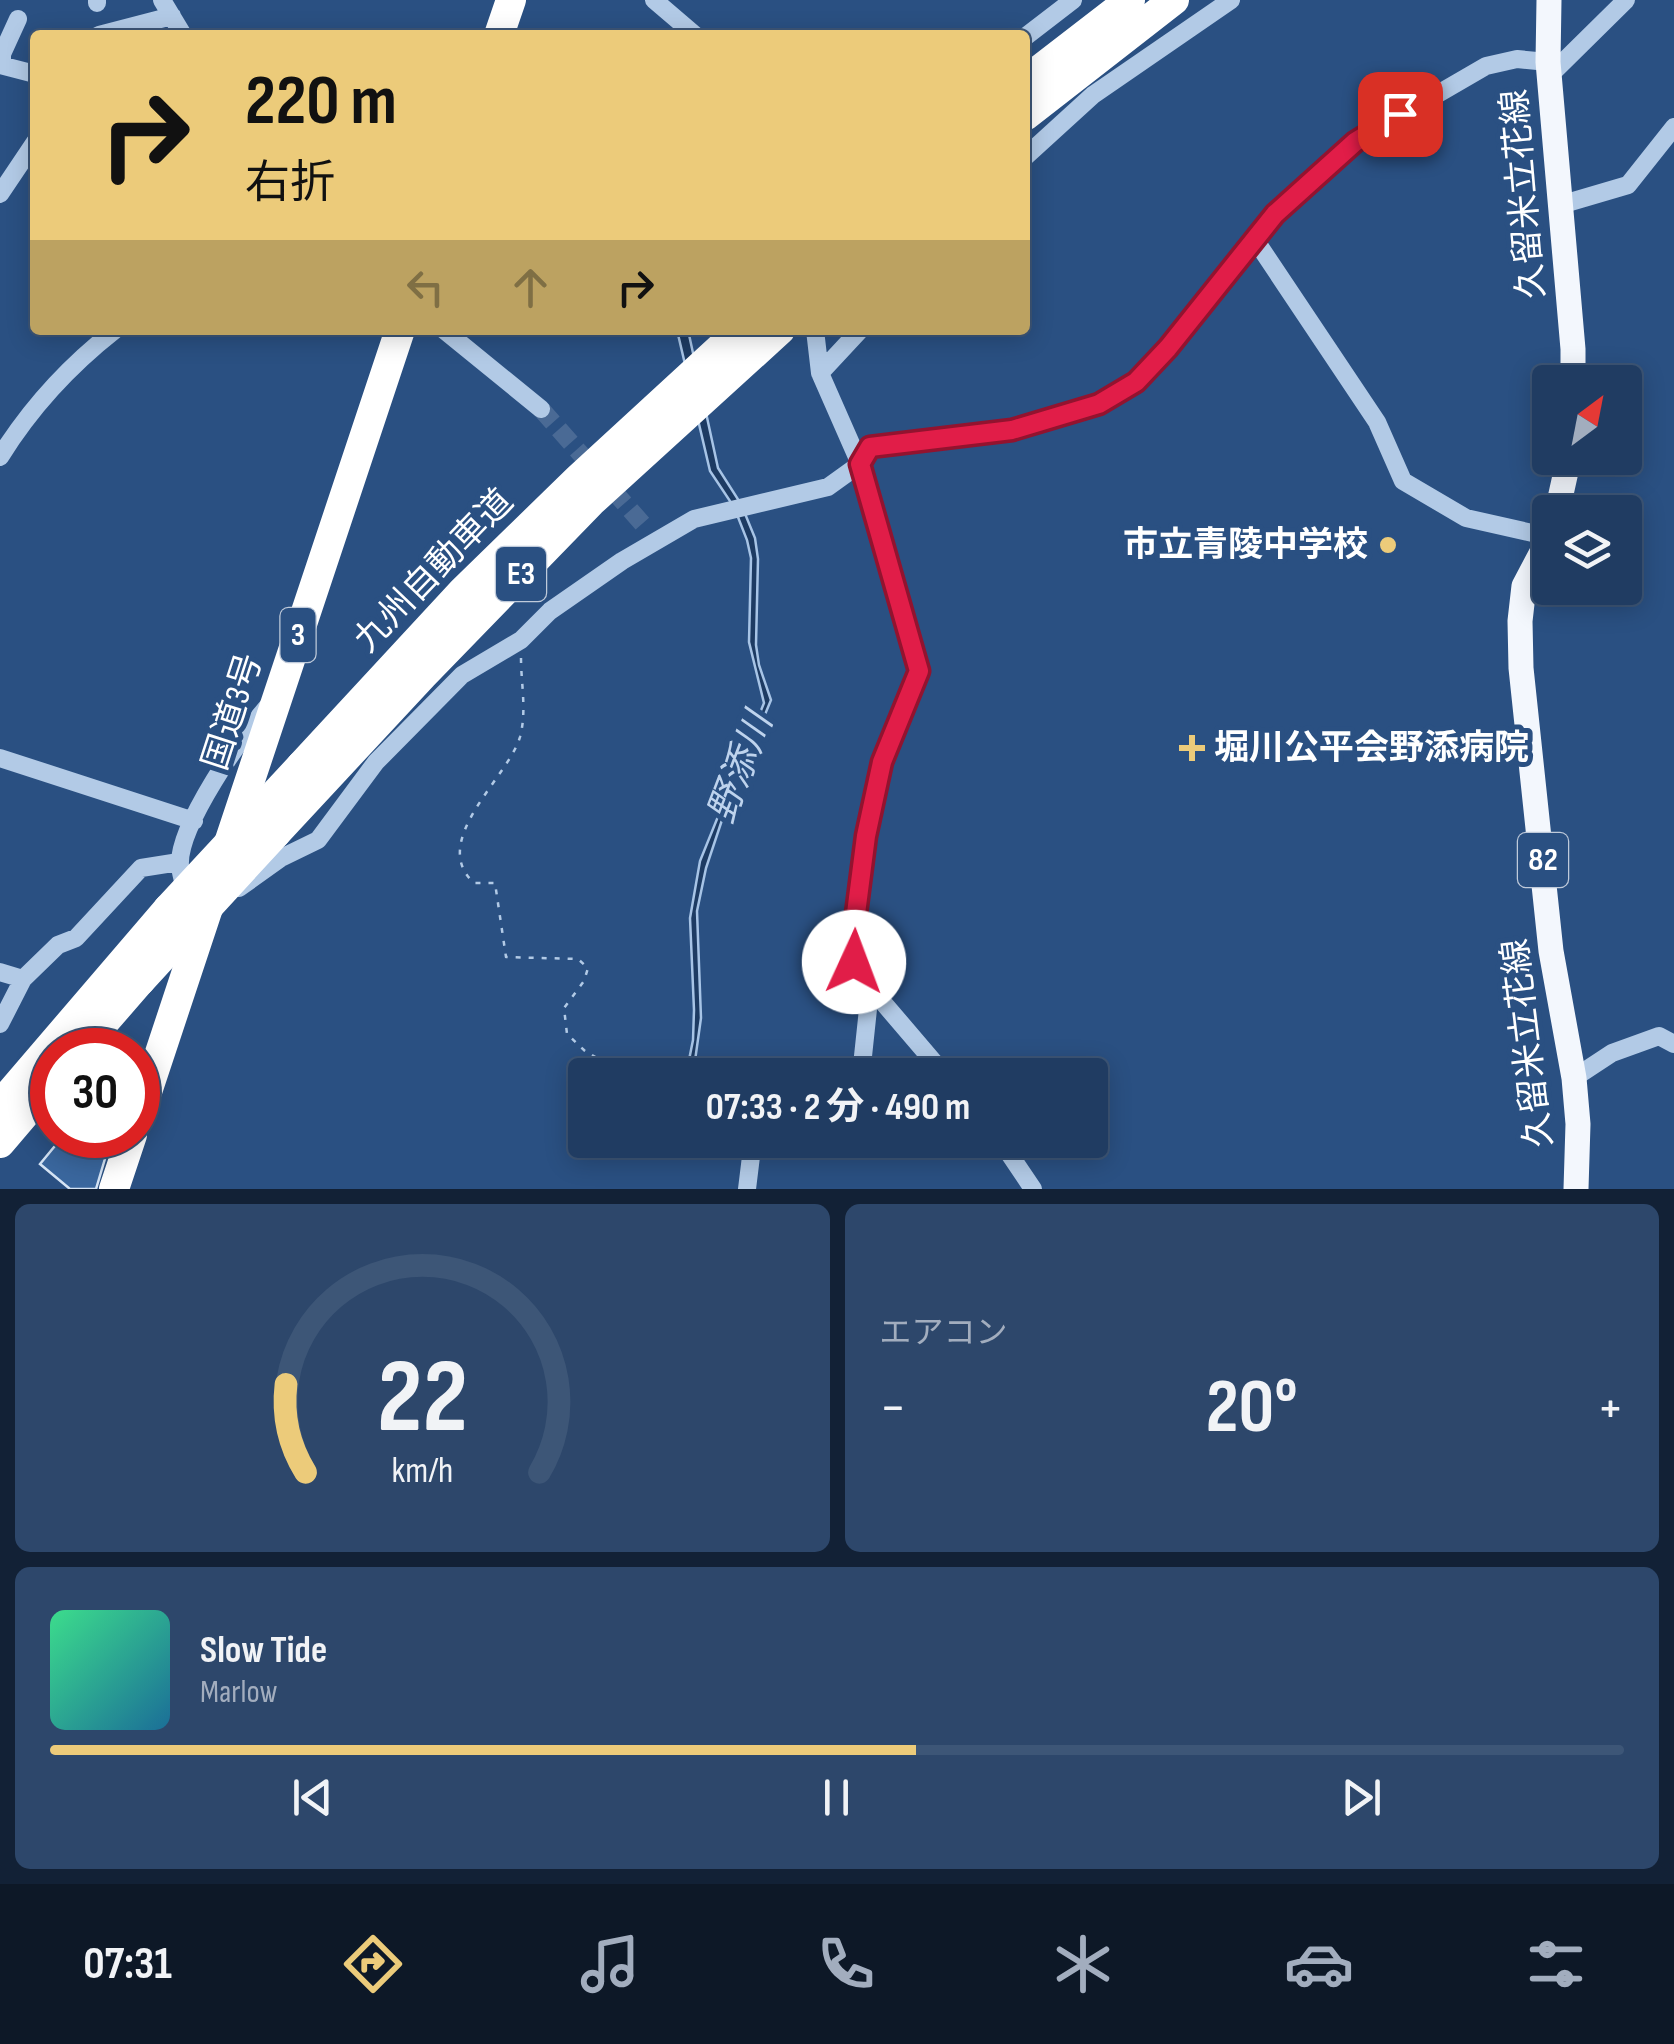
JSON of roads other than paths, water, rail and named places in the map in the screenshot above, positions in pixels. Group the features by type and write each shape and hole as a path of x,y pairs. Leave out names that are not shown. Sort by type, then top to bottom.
{"highway":[{"path":"501,30 511,0"},
{"path":"1030,76 1130,0"},
{"path":"1030,112 1174,0"},
{"name":"国道3号","path":"160,1053 398,335"},
{"name":"九州自動車道","path":"0,1105 168,909 463,591 735,335"},
{"name":"九州自動車道","path":"99,1028 423,675 591,502 775,335"},
{"path":"0,1143 30,1108"},
{"path":"114,1189 124,1158"}],"main road":[{"name":"久留米立花線","path":"1550,0 1548,69 1573,365"},
{"name":"久留米立花線","path":"1532,571 1524,586 1520,621 1521,668 1551,951 1574,1078 1578,1124 1576,1189"}],"street":[{"path":"654,0 688,30"},
{"path":"1030,34 1073,0"},
{"path":"1030,152 1093,94 1232,0"},
{"path":"276,696 228,758 194,821 179,862 201,929 281,858 318,840 376,762 462,675 521,640 550,611 654,535 694,519 828,488 860,464 870,447 1012,430 1099,404 1136,382 1275,214 1355,142 1486,66 1517,58 1548,69 1626,0"},
{"path":"112,30 167,8 180,30"},
{"path":"18,19 1,65 30,73"},
{"path":"1560,205 1628,186 1674,126"},
{"path":"0,194 30,149"},
{"path":"1254,238 1377,422 1403,481 1466,518 1532,533"},
{"path":"0,457 16,430 74,363 109,335"},
{"path":"450,335 541,409"},
{"path":"816,335 820,373 860,464 919,671 882,762 866,836 854,929 854,962 863,979 930,1058"},
{"path":"820,373 855,335"},
{"path":"0,758 194,821"},
{"path":"0,1024 23,979 58,945 76,938 141,868 179,862"},
{"path":"0,972 23,979"},
{"path":"863,979 868,1009 863,1058"},
{"path":"1574,1078 1612,1053 1658,1036 1674,1044"},
{"path":"748,1189 751,1158"},
{"path":"1012,1158 1033,1189"}],"water":[{"name":"野添川","path":"678,335 689,335 718,468 741,504 755,538 756,645 771,700 706,868 697,911 701,1018 695,1058 689,1058 694,1010 690,918 700,861 764,703 749,642 751,558 734,507 710,471"}],"tunnel":[{"path":"541,409 648,530"}],"place":[{"name":"市立青陵中学校","path":"1388,545"},
{"name":"堀川公平会野添病院","path":"1192,748"}]}
